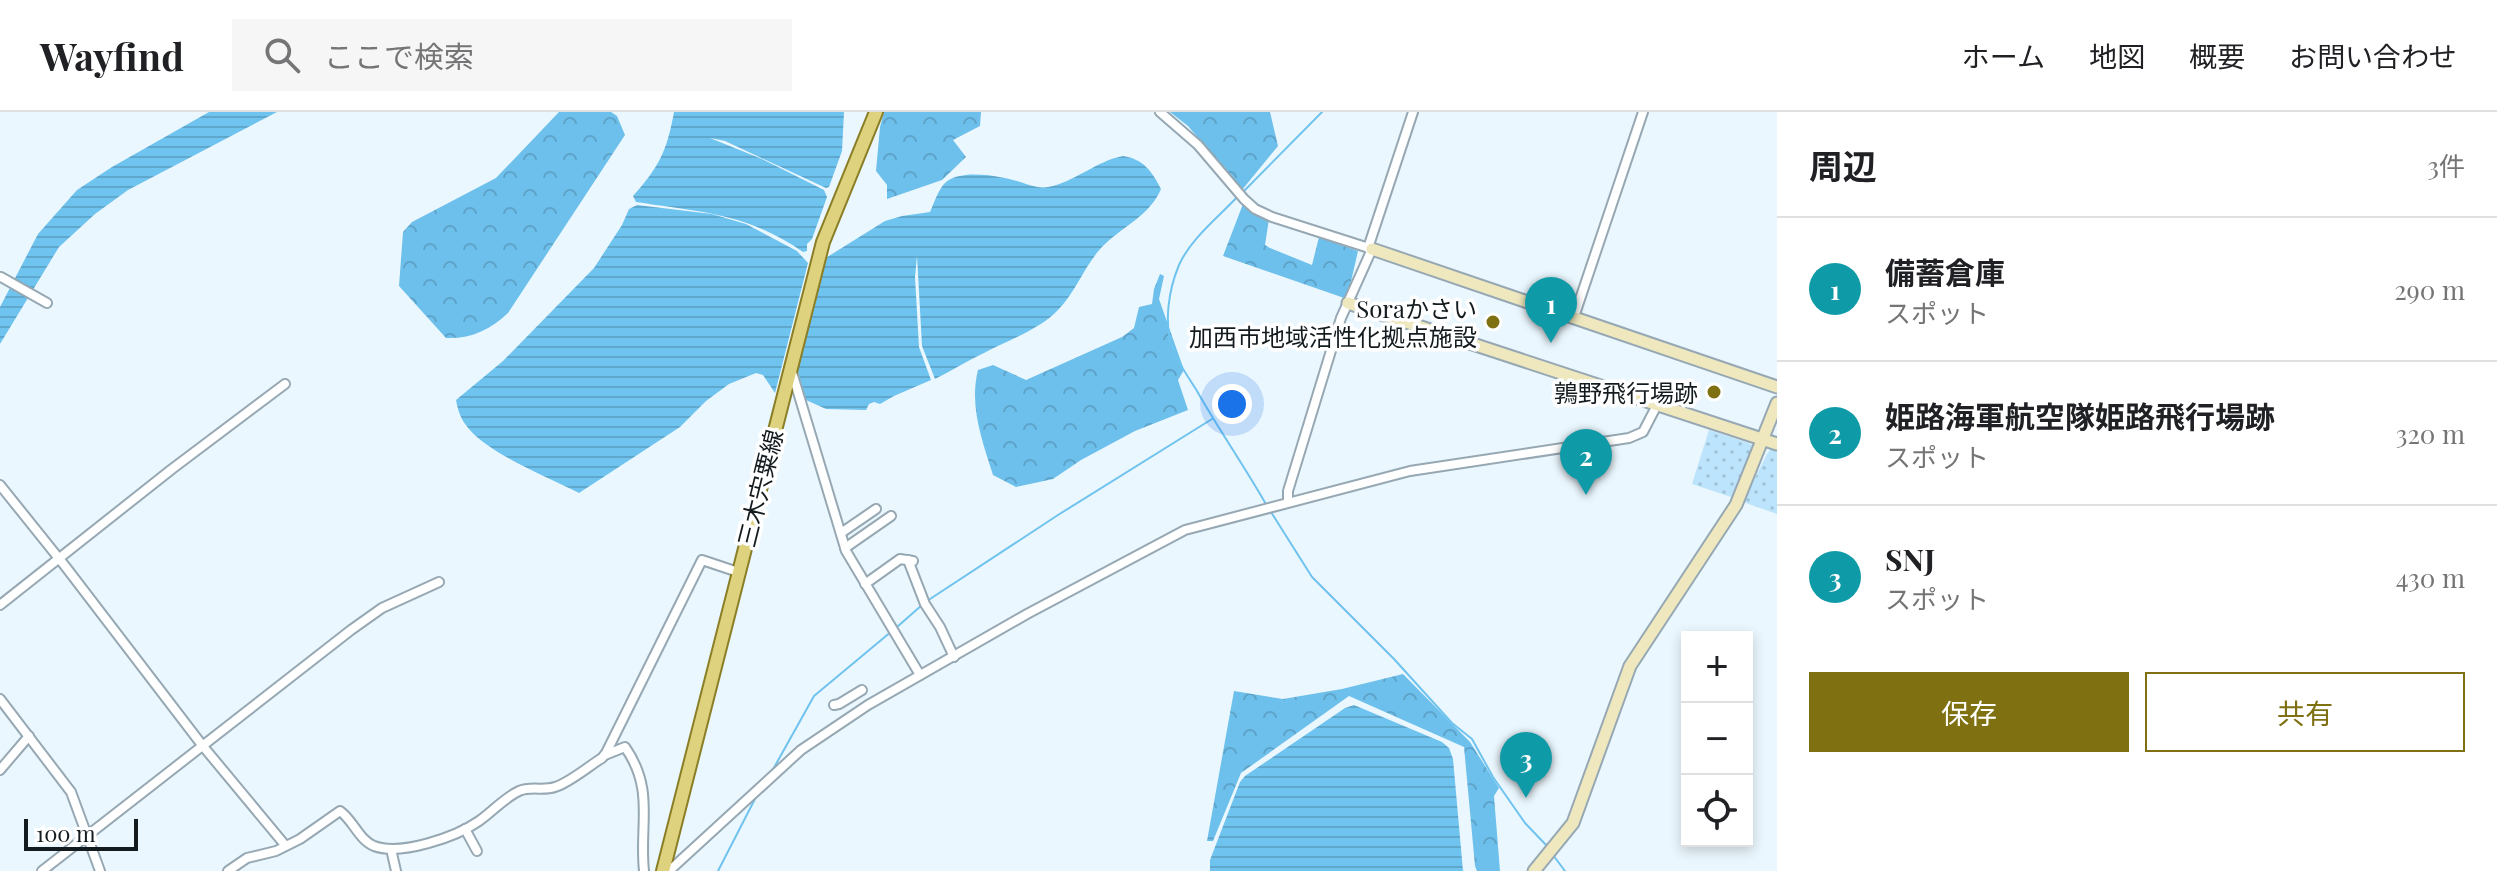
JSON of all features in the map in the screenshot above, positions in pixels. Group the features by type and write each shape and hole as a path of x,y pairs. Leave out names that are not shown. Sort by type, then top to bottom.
{"main road":[{"name":"三木宍粟線","path":"665,871 823,242 876,112"}],"street":[{"path":"1160,112 1198,145 1240,195 1255,209 1272,217 1777,387"},
{"path":"1288,502 1288,491 1305,436 1348,303 1370,249 1413,112"},
{"path":"1574,317 1643,112"},
{"path":"1,277 44,301"},
{"path":"1348,303 1777,444"},
{"path":"790,367 845,548 920,675"},
{"path":"0,605 285,384"},
{"path":"1534,871 1573,823 1630,666 1736,505 1777,403"},
{"path":"665,871 801,750 868,705 1185,530 1410,471 1629,438 1643,432 1657,405"},
{"path":"0,485 202,745 285,845"},
{"path":"841,533 876,509"},
{"path":"845,548 891,516"},
{"path":"865,584 890,564 900,559 911,560 925,604 934,615 954,657"},
{"path":"605,755 702,560 738,572"},
{"path":"42,871 382,608 439,582"},
{"path":"847,719 836,704 860,687 868,705"},
{"path":"0,699 71,792 100,871"},
{"path":"0,770 29,736"},
{"path":"228,871 247,858 276,851 300,839 340,811 368,844 391,849 426,843 465,829 520,790 555,787 605,755 625,747 644,788 644,871"},
{"path":"465,829 477,851"},
{"path":"391,849 396,871"}],"shaded area":[{"path":"209,112 277,112 128,190 95,214 59,247 0,344 0,307 38,234 77,190"},
{"path":"674,112 844,112 842,151 826,188 725,141 710,138 762,159 824,190 827,197 812,239 807,244 807,251 803,252 762,229 722,216 636,202 633,196 656,167 665,148"},
{"path":"1123,156 1146,167 1161,189 1157,198 1098,252 1071,294 1050,317 1033,329 935,379 922,346 917,256 915,277 919,347 931,380 880,404 869,404 866,410 826,409 806,400 797,369 824,259 885,221 930,212 944,184 959,176 990,176 1048,187"},
{"path":"637,205 712,214 746,224 797,251 808,263 775,393 763,375 756,373 729,384 680,427 579,493 536,473 479,439 464,422 456,400 503,361 594,268 629,209"},
{"path":"1709,430 1748,443 1755,452 1734,498 1692,484"},
{"path":"1777,447 1777,514 1743,502 1767,454"},
{"path":"1354,705 1442,742 1449,748 1453,759 1463,871 1210,871 1210,860 1245,776"}],"green space":[{"path":"559,112 611,112 617,116 625,135 508,313 480,332 446,338 399,286 403,232 412,222 496,178"},
{"path":"884,112 981,112 980,126 953,140 966,157 942,180 887,199 887,185 876,171"},
{"path":"1170,112 1270,112 1278,146 1242,190 1188,126"},
{"path":"1243,204 1269,219 1265,245 1270,248 1312,265 1319,237 1358,251 1347,299 1223,256"},
{"path":"1160,274 1164,276 1159,299 1184,370 1178,380 1188,410 1135,431 1053,479 1016,487 993,475 976,410 978,370 993,365 1026,380 1122,337 1134,328 1139,307 1152,304"},
{"path":"1403,674 1470,742 1499,788 1494,796 1500,871 1477,871 1475,866 1464,747 1349,696 1241,773 1213,841 1207,841 1234,691 1283,699"}],"waterway":[{"path":"1244,191 1322,112"},
{"path":"1239,195 1184,255 1170,295 1168,328 1181,365 1267,506"},
{"path":"927,601 1212,419"},
{"path":"1271,512 1312,577 1394,659 1452,723 1472,739 1493,777 1525,823 1547,846"},
{"path":"897,627 922,605"},
{"path":"771,773 814,696 892,631"},
{"path":"718,871 757,795"},
{"path":"1553,855 1565,871"}],"place":[{"name":"Soraかさい 加西市地域活性化拠点施設","path":"1493,322"},
{"name":"備蓄倉庫","path":"1551,343"},
{"name":"鶉野飛行場跡","path":"1714,392"},
{"name":"姫路海軍航空隊姫路飛行場跡","path":"1586,495"},
{"name":"SNJ","path":"1526,798"}]}
